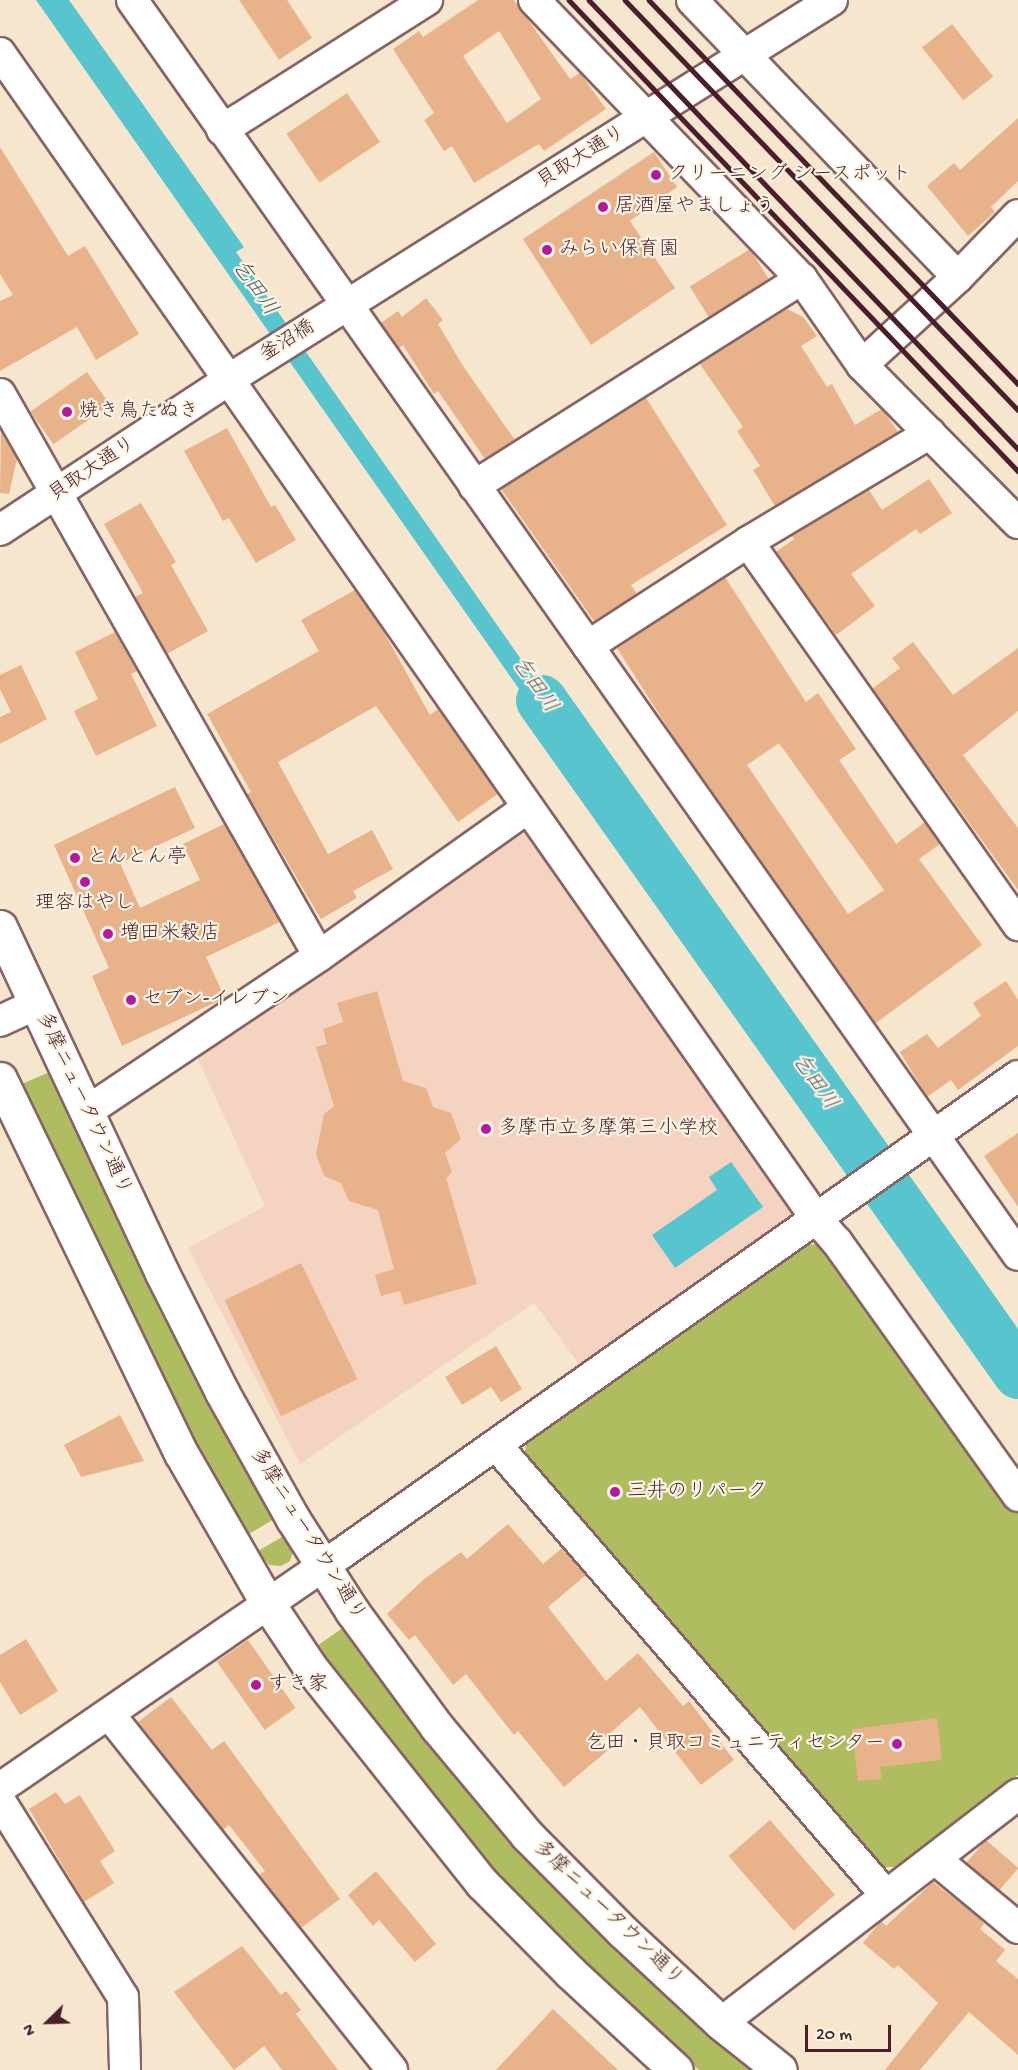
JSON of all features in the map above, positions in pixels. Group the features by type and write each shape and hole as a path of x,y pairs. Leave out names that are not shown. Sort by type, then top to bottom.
{"main road":[{"name":"多摩ニュータウン通り","path":"0,927 86,1112 222,1392 322,1567 437,1727 527,1834 622,1931 721,2023 780,2070"},
{"path":"0,1079 181,1453 268,1604 310,1667 390,1772 482,1883 570,1972 676,2070"}],"street":[{"path":"132,0 222,130 338,310 474,486 588,646 922,1141 1018,1255"},
{"path":"222,130 427,0"},
{"path":"534,0 802,279 862,364 1018,523"},
{"path":"692,0 958,278"},
{"name":"貝取大通り","path":"338,310 832,0"},
{"path":"0,53 238,373 527,808 815,1217 837,1242 1018,1496"},
{"path":"862,364 958,278 1018,215"},
{"path":"474,486 802,279"},
{"name":"釜沼橋","path":"238,373 338,310"},
{"name":"貝取大通り","path":"0,530 238,373"},
{"path":"0,394 59,493 319,956"},
{"path":"588,646 748,542 930,433"},
{"path":"748,542 1018,925"},
{"path":"86,1112 319,956 527,808"},
{"path":"0,1021 36,1004"},
{"path":"0,1788 322,1567 922,1141 1018,1076"},
{"path":"495,1445 885,1894"},
{"path":"109,1714 392,2070"},
{"path":"721,2023 885,1894 935,1859 1018,1794"},
{"path":"0,1801 123,1997 125,2070"},
{"path":"935,1859 1018,1928"}],"shaded area":[{"name":"多摩市立多摩第三小学校","path":"517,834 539,836 792,1202 791,1223 582,1368 534,1303 300,1464 188,1248 265,1206 197,1057"}],"green space":[{"path":"54,1070 276,1518 247,1535 195,1445 22,1084"},
{"path":"799,1244 832,1245 1018,1508 1018,1775 899,1867 875,1867 523,1465 527,1437"},
{"path":"287,1534 294,1549 290,1561 281,1566 269,1565 258,1551"},
{"path":"344,1627 755,2070 699,2070 582,1963 495,1870 402,1759 317,1646"}],"water":[{"path":"36,0 69,0 244,247 236,252 588,755 571,763"},
{"path":"731,1162 763,1207 675,1268 652,1235 717,1190 709,1177"}],"building":[{"path":"239,0 287,0 312,38 279,60"},
{"path":"478,0 514,0 570,79 580,73 606,109 544,151 539,144 474,183 452,146 444,151 424,120 434,113 393,49 419,31 423,37","holes":["499,31 541,99 507,123 463,56"]},
{"path":"952,24 993,77 963,100 922,47"},
{"path":"347,93 380,142 319,183 286,134"},
{"path":"1018,118 1018,181 991,207 995,212 968,236 927,186 954,163 960,170"},
{"path":"0,147 68,256 85,246 139,334 96,360 77,327 0,371 0,301 13,295 0,274"},
{"path":"654,152 677,187 630,221 675,288 591,345 523,239"},
{"path":"750,249 769,280 709,317 690,287"},
{"path":"426,298 443,320 438,324 463,366 515,440 485,459 438,391 434,394 403,345 399,348 381,323 398,311 402,317"},
{"path":"787,309 803,317 817,336 801,346 827,387 832,384 855,425 882,409 898,432 775,506 753,470 760,466 737,431 743,427 700,364"},
{"path":"87,372 110,405 53,444 30,412"},
{"path":"646,398 727,525 631,585 637,594 594,621 501,489"},
{"path":"227,428 271,507 275,505 296,540 256,563 229,518 223,521 184,451"},
{"path":"1,430 17,459 9,494 0,493"},
{"path":"929,479 952,513 920,534 916,529 851,574 875,606 836,635 776,552 794,539 792,536 869,490 882,510"},
{"path":"141,503 176,562 171,565 208,631 167,654 135,597 143,593 104,524"},
{"path":"725,577 806,702 818,693 856,749 839,760 896,844 925,822 940,844 919,859 982,945 876,1023 675,739 617,648","holes":["779,743 884,890 848,914 747,765"]},
{"path":"355,590 382,629 430,715 438,709 498,794 458,822 376,706 278,762 328,854 372,830 393,869 353,891 357,898 321,919 247,794 251,792 207,714 319,651 301,620"},
{"path":"115,632 137,671 131,674 157,726 96,756 74,711 98,699 75,652"},
{"path":"913,642 953,695 1018,648 1018,711 963,755 1018,828 1018,890 872,689 900,668 892,658"},
{"path":"21,665 47,719 0,744 0,717 11,712 0,689 0,675"},
{"path":"175,787 195,828 120,863 140,908 200,880 183,844 224,824 280,922 206,957 225,998 122,1046 92,976 109,968 54,845"},
{"path":"1006,981 1018,1000 1018,1046 958,1090 951,1080 927,1097 900,1052 927,1034 938,1048 981,1016 973,1003"},
{"path":"377,991 403,1081 426,1088 433,1107 451,1113 461,1139 445,1153 452,1172 446,1178 477,1284 404,1305 400,1291 381,1296 375,1275 394,1269 378,1210 349,1201 341,1183 324,1176 316,1154 324,1114 334,1106 316,1047 327,1044 323,1029 343,1022 337,1003"},
{"path":"1018,1133 1018,1207 984,1156"},
{"path":"301,1263 358,1379 281,1416 225,1300"},
{"path":"496,1346 522,1389 501,1402 491,1387 462,1405 445,1377"},
{"path":"120,1415 144,1461 81,1477 64,1445"},
{"path":"508,1524 543,1564 562,1548 586,1575 548,1607 606,1681 638,1653 683,1706 689,1701 734,1760 701,1785 640,1707 600,1742 607,1751 564,1787 518,1731 514,1735 466,1674 453,1685 415,1635 409,1640 387,1614 423,1580 461,1552 467,1559"},
{"path":"26,1639 58,1691 20,1715 0,1682 0,1655"},
{"name":"すき家","path":"248,1640 296,1708 264,1730 217,1662"},
{"path":"171,1697 212,1750 224,1741 340,1899 301,1928 259,1875 265,1871 229,1825 223,1830 138,1722"},
{"name":"乞田・貝取コミュニティセンター","path":"937,1718 942,1760 880,1767 882,1779 858,1781 852,1729"},
{"path":"56,1792 65,1804 80,1795 115,1851 100,1861 114,1883 84,1902 29,1809"},
{"path":"770,1820 835,1895 793,1931 728,1856"},
{"path":"986,1840 1018,1868 999,1891 966,1863"},
{"path":"376,1871 436,1944 415,1962 379,1920 373,1926 348,1895"},
{"path":"933,1882 978,1917 984,1924 980,1929 1005,1950 996,1961 1018,1979 1018,2055 969,2012 920,2070 885,2070 938,2003 898,1965 894,1969 863,1943 881,1921 886,1926"},
{"path":"242,1946 281,1995 286,1991 301,2010 296,2014 338,2070 282,2070 264,2046 234,2070 201,2028 174,1992"},
{"path":"553,2009 618,2070 496,2070"}],"waterway":[{"name":"乞田川","path":"541,700 1018,1373"}],"railway":[{"path":"569,0 1018,471"},
{"path":"589,0 1018,449"},
{"path":"625,0 1018,410"},
{"path":"649,0 1018,384"}],"place":[{"name":"クリーニング シースポット","path":"656,175"},
{"name":"居酒屋やましょう","path":"603,207"},
{"name":"みらい保育園","path":"547,250"},
{"name":"焼き鳥たぬき","path":"67,412"},
{"name":"とんとん亭","path":"75,858"},
{"name":"理容はやし","path":"85,882"},
{"name":"増田米穀店","path":"108,934"},
{"name":"セブン-イレブン","path":"131,1000"},
{"name":"多摩市立多摩第三小学校","path":"486,1129"},
{"name":"三井のリパーク","path":"615,1492"},
{"name":"すき家","path":"256,1685"},
{"name":"乞田・貝取コミュニティセンター","path":"897,1744"}]}
